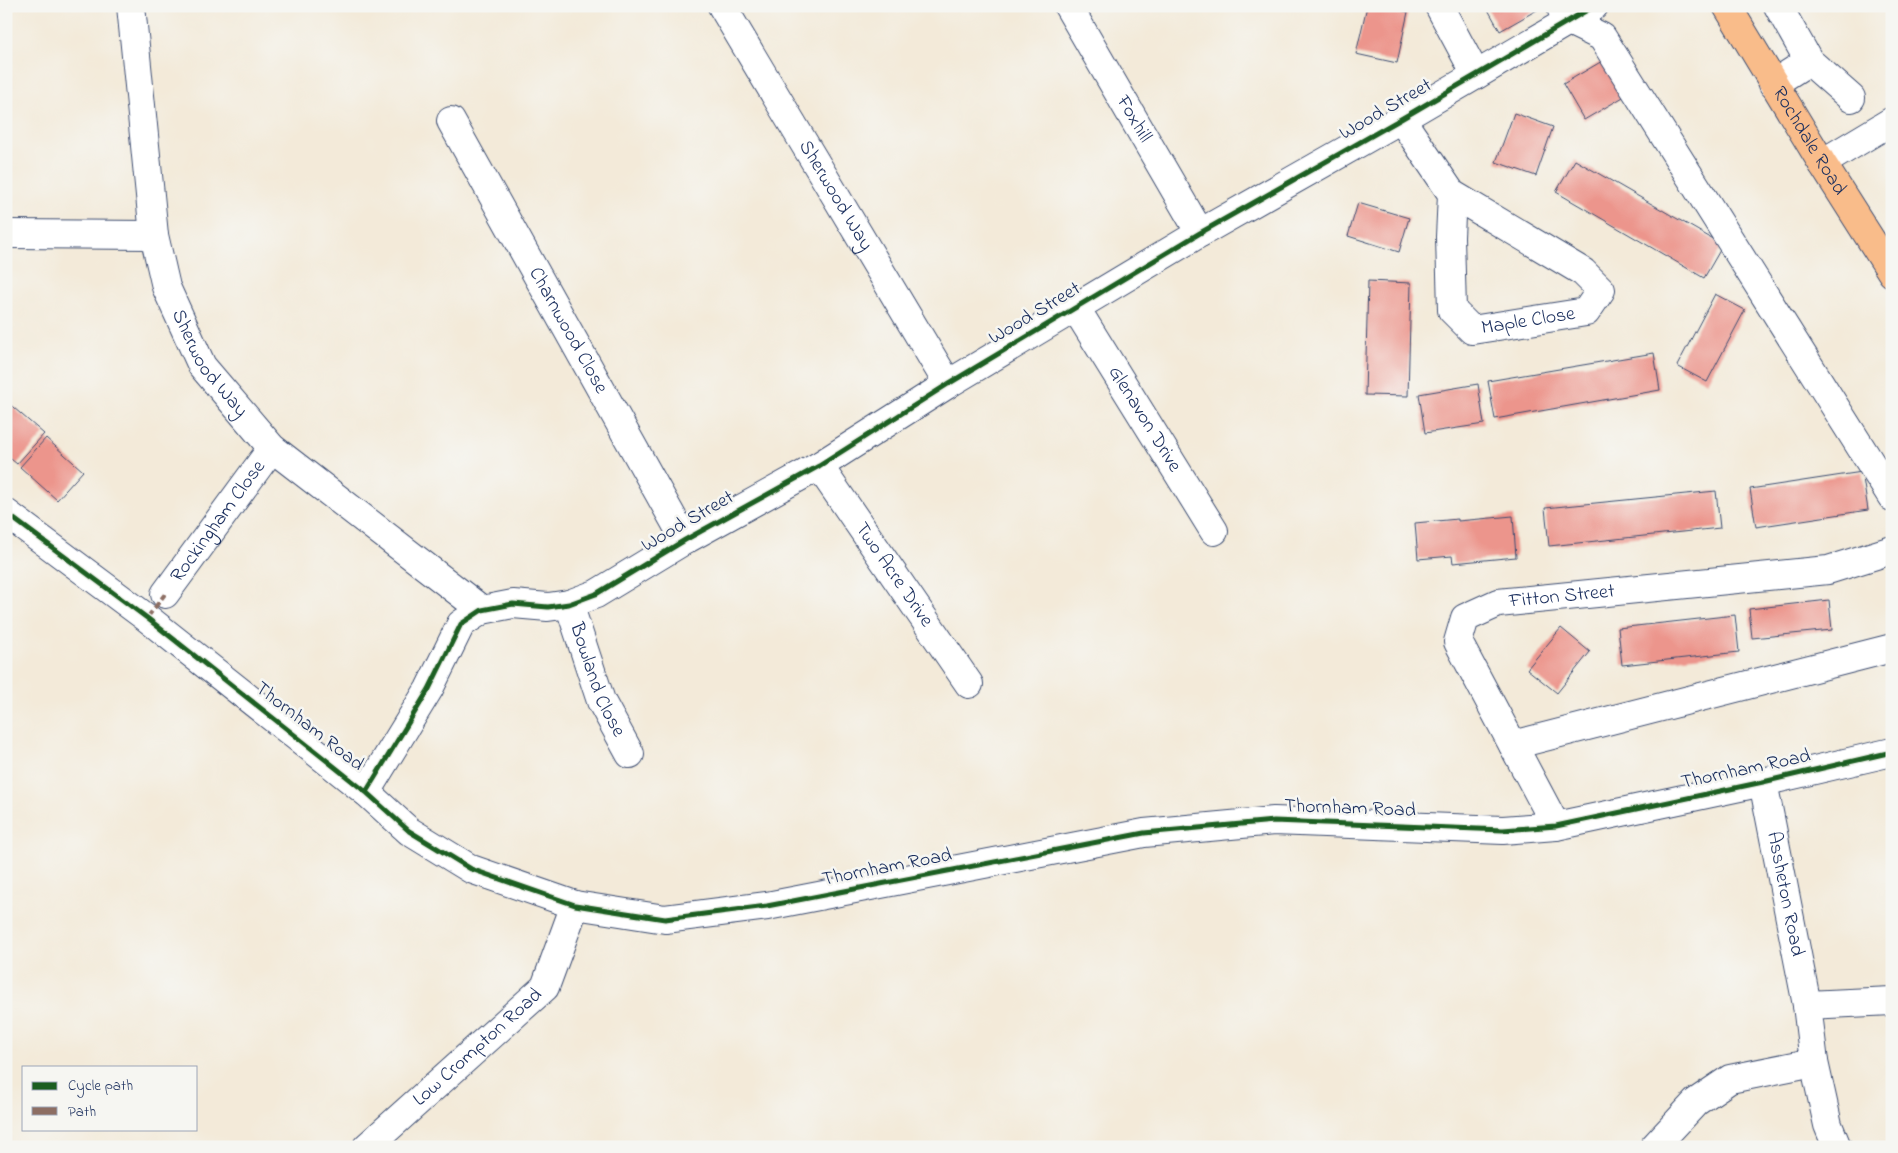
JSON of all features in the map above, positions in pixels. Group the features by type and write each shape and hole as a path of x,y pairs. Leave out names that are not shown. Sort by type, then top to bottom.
{"main road":[{"name":"Rochdale Road","path":"1727,6 1773,84 1892,273"}],"street":[{"name":"Sherwood Way","path":"131,6 154,235 166,287 202,366 272,448 482,610"},
{"name":"Sherwood Way","path":"722,6 948,384"},
{"name":"Foxhill","path":"1068,6 1200,233"},
{"path":"1439,6 1476,75"},
{"name":"Wood Street","path":"482,610 513,604 548,607 569,604 596,594 684,540 819,466 948,384 1200,233 1476,75 1565,14 1594,6"},
{"path":"1778,6 1809,61 1851,98"},
{"path":"1565,14 1602,37 1824,393 1892,497"},
{"path":"1773,84 1809,61"},
{"name":"Maple Close","path":"1401,119 1452,194 1584,272 1601,290 1586,312 1472,330 1452,310 1450,237 1452,194"},
{"name":"Charnwood Close","path":"451,121 684,540"},
{"path":"1822,163 1892,121"},
{"path":"6,234 154,235"},
{"name":"Glenavon Drive","path":"1075,308 1214,531"},
{"name":"Rockingham Close","path":"165,594 272,448"},
{"name":"Two Acre Drive","path":"819,466 969,684"},
{"name":"Thornham Road","path":"6,513 147,618 366,792 409,832 470,869 575,905 665,919 767,906 1144,833 1274,820 1503,830 1556,826 1763,782 1892,752"},
{"name":"Fitton Street","path":"1556,826 1458,642 1465,618 1498,602 1828,570 1892,550"},
{"name":"Bowland Close","path":"569,604 601,701 630,754"},
{"path":"366,792 429,689 461,624 482,610"},
{"path":"1512,745 1892,648"},
{"name":"Assheton Road","path":"1763,782 1807,1005 1814,1062 1828,1126 1837,1147"},
{"name":"Low Crompton Road","path":"367,1147 545,986 575,905"},
{"path":"1807,1005 1892,1001"},
{"path":"1654,1147 1696,1102 1730,1079 1814,1062"}],"building":[{"path":"1367,6 1383,6 1408,12 1397,63 1356,54"},
{"path":"1486,6 1544,6 1500,31"},
{"path":"1609,57 1630,93 1584,120 1563,84"},
{"path":"1514,113 1553,127 1536,176 1496,162"},
{"path":"1575,160 1723,245 1704,278 1556,192"},
{"path":"1358,203 1409,218 1399,252 1348,236"},
{"path":"1368,281 1411,283 1408,396 1365,395"},
{"path":"1715,294 1745,310 1707,382 1677,366"},
{"path":"1654,353 1660,390 1495,419 1488,381"},
{"path":"1478,384 1484,424 1425,433 1419,394"},
{"path":"6,401 44,434 17,464 6,455"},
{"path":"46,438 83,471 57,500 20,467"},
{"path":"1862,472 1868,510 1756,527 1750,489"},
{"path":"1716,491 1720,528 1549,546 1545,508"},
{"path":"1513,516 1516,557 1453,563 1452,556 1418,559 1415,523"},
{"path":"1829,600 1832,630 1752,638 1749,609"},
{"path":"1735,615 1739,652 1622,665 1618,628"},
{"path":"1561,628 1590,652 1557,693 1527,669"}],"marked path":[{"path":"147,618 165,594"}],"cycle path":[{"path":"366,792 429,689 461,624 482,610 513,604 548,607 569,604 596,594 685,540 819,466 948,384 1200,233 1401,119 1594,6"},
{"path":"6,513 147,618 366,792 409,831 471,869 575,905 665,919 767,906 1144,833 1274,821 1503,830 1556,826 1763,782 1892,752"}]}
